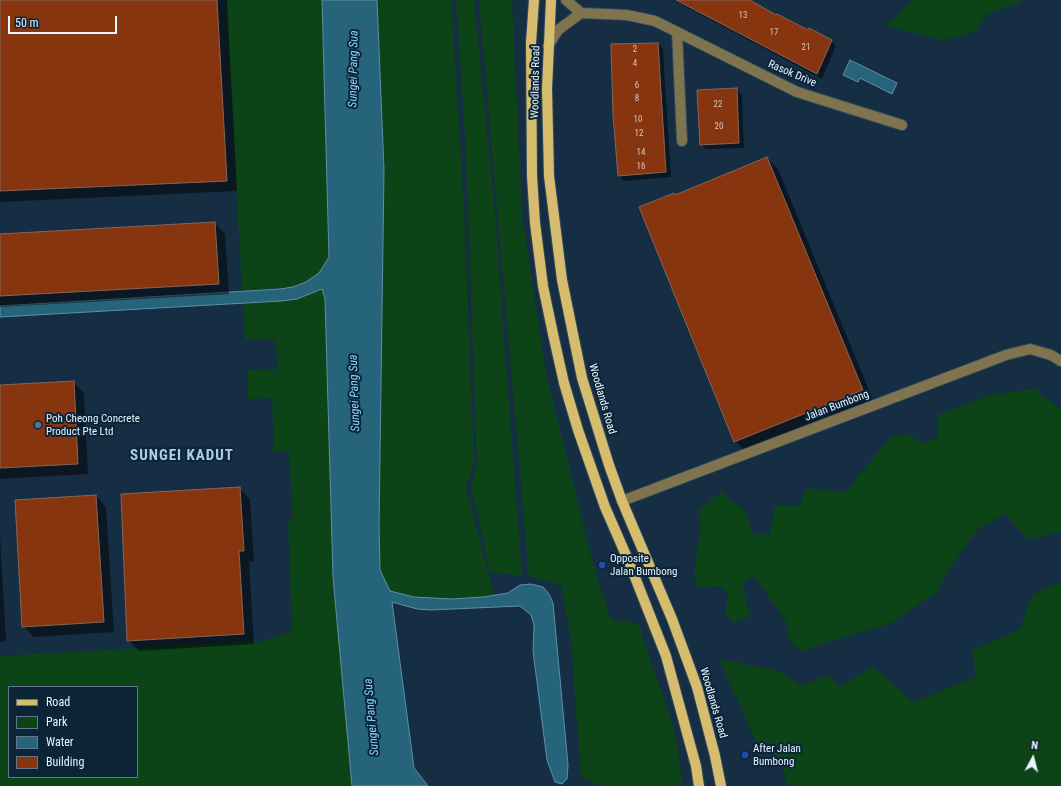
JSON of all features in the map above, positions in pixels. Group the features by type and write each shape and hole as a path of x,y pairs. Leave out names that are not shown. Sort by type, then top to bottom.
{"main road":[{"name":"Woodlands Road","path":"534,0 531,43 532,176 535,223 543,286 553,334 564,383 578,430 605,507 666,656 696,766 699,786"},
{"name":"Woodlands Road","path":"551,0 547,89 549,176 562,280 582,378 622,500 684,649 708,724 721,786"}],"street":[{"path":"548,46 558,30 581,13 566,0"},
{"name":"Rasok Drive","path":"581,13 646,18 797,92 902,126"},
{"path":"677,32 682,141"},
{"name":"Jalan Bumbong","path":"622,500 1006,355 1030,350 1051,355 1061,361"}],"green space":[{"path":"226,0 322,0 329,257 320,273 306,282 293,287 242,291"},
{"path":"377,0 451,0 464,206 474,463 466,488 494,595 483,597 414,597 390,591 380,570 379,526 384,170"},
{"path":"456,0 474,0 494,201 522,576 490,572 471,486 477,464 465,135"},
{"path":"479,0 512,0 522,214 546,374 594,568 611,619 638,624 674,728 683,786 599,786 581,777 571,640 561,585 529,576"},
{"path":"913,0 1022,0 1017,4 987,14 975,32 943,40 885,26"},
{"path":"322,289 325,299 333,577 352,786 0,786 0,656 262,641 292,631 288,521 293,520 289,452 274,452 272,398 248,399 247,370 278,369 275,339 245,340 243,303 297,299"},
{"path":"1034,389 1061,410 1061,532 1029,539 1018,530 1006,513 978,529 954,562 936,593 891,623 801,651 789,640 786,621 754,576 742,583 750,616 733,623 725,613 728,594 720,586 698,588 694,574 700,530 699,511 721,492 747,513 752,534 770,535 775,506 800,506 806,488 845,492 891,437 909,434 923,444 938,437 938,415 990,395"},
{"path":"1061,581 1061,786 788,786 778,756 760,750 719,659 776,670 801,685 828,676 840,686 874,667 914,702 976,677 972,651 1020,629 1032,595"}],"water":[{"name":"Sungei Pang Sua","path":"322,0 377,0 384,170 379,526 380,570 390,591 414,597 452,599 483,597 508,593 520,585 531,584 543,587 549,594 553,603 568,765 567,779 562,784 555,782 547,760 533,651 534,625 531,615 520,606 430,610 417,609 392,602 414,768 428,786 352,786 333,577 325,299 322,289 297,299 281,301 0,317 0,306 280,289 293,287 306,282 319,273 329,257"},
{"path":"850,60 897,83 892,94 860,78 858,82 843,75"}],"building":[{"path":"0,0 217,0 227,181 0,191"},
{"path":"676,0 750,0 776,15 777,14 808,30 809,28 832,40 817,74"},
{"path":"658,43 666,172 618,176 613,115 611,44"},
{"path":"737,88 739,143 700,145 697,90"},
{"path":"767,157 863,390 734,442 639,207 674,193 675,195"},
{"path":"215,222 219,284 0,296 0,234"},
{"name":"Poh Cheong Concrete Product Pte Ltd","path":"74,381 78,464 0,468 0,385"},
{"path":"240,487 244,551 239,551 244,634 127,641 121,494"},
{"path":"96,495 104,622 22,627 15,500"}],"place":[{"name":"Poh Cheong Concrete Product Pte Ltd","path":"38,425"},
{"name":"Opposite Jalan Bumbong","path":"602,565"},
{"name":"After Jalan Bumbong","path":"745,755"}],"district":[{"name":"SUNGEI KADUT","path":"182,456"}]}
